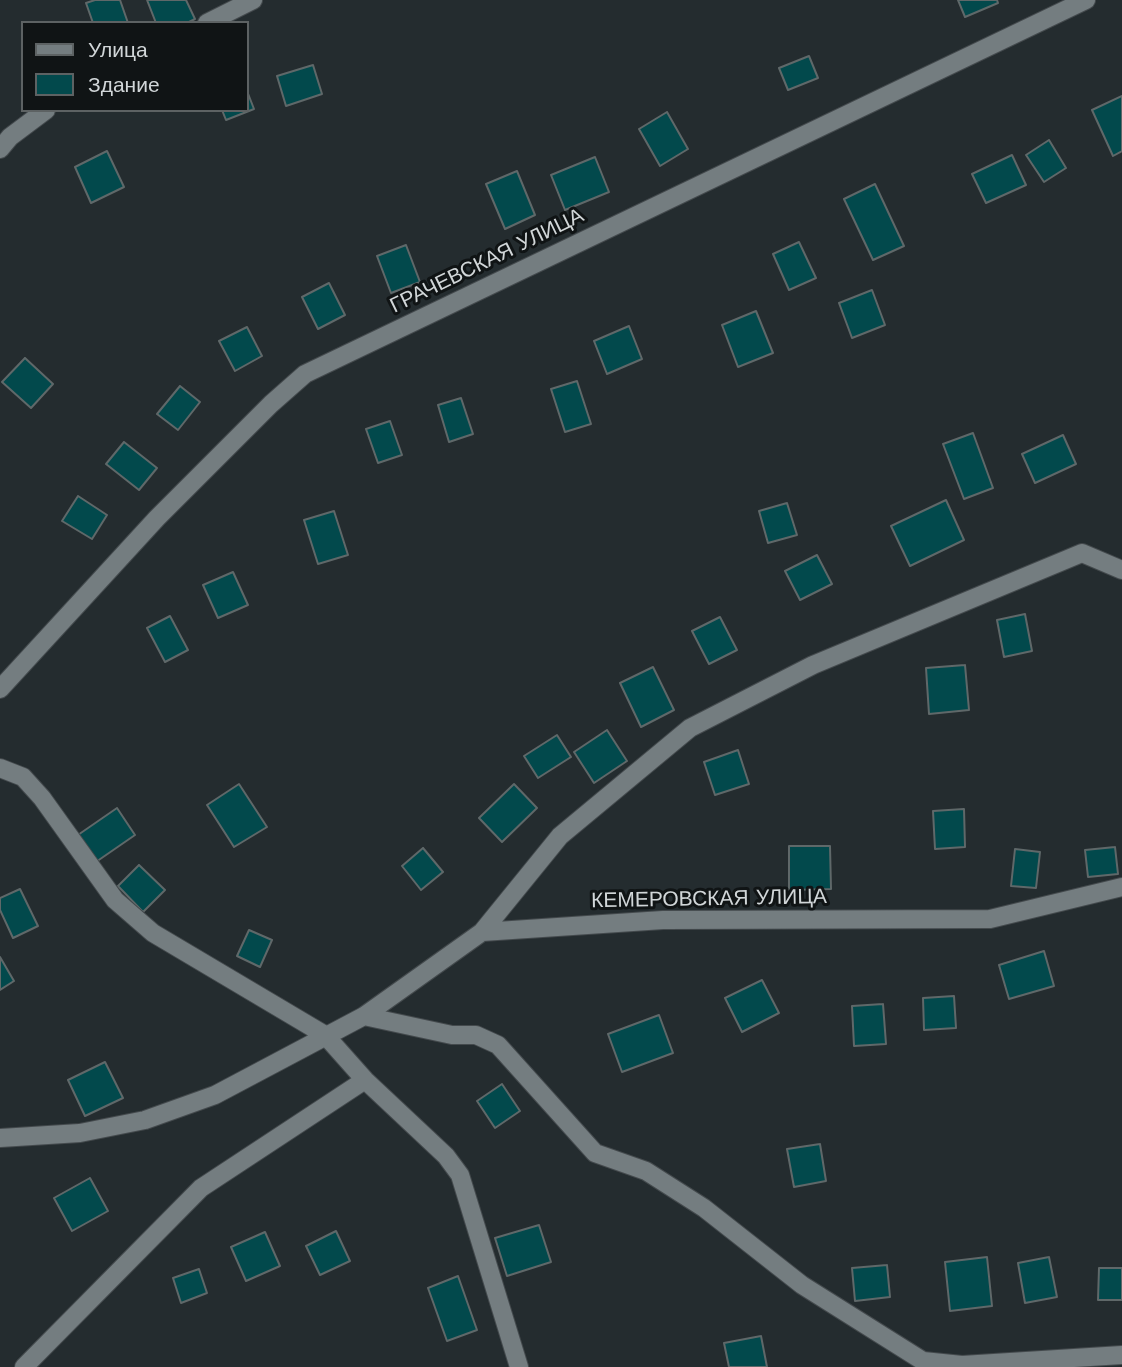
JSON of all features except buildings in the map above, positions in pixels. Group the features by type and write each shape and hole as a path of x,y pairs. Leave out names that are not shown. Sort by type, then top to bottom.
{"street":[{"path":"211,21 254,0"},
{"name":"ГРАЧЕВСКАЯ УЛИЦА","path":"0,689 157,518 271,404 305,374 1086,0"},
{"path":"0,149 10,137 43,112"},
{"path":"0,1138 80,1133 145,1120 215,1095 364,1016 482,932 560,836 690,728 813,665 1082,553 1122,570"},
{"path":"0,768 23,777 42,798 115,900 153,933 325,1035 365,1080 446,1156 460,1175 519,1367"},
{"name":"КЕМЕРОВСКАЯ УЛИЦА","path":"482,932 663,920 990,919 1122,887"},
{"path":"364,1016 452,1035 476,1035 498,1045 595,1153 646,1171 704,1208 802,1286 923,1361 962,1365 1122,1355"},
{"path":"24,1367 201,1188 365,1080"}]}
